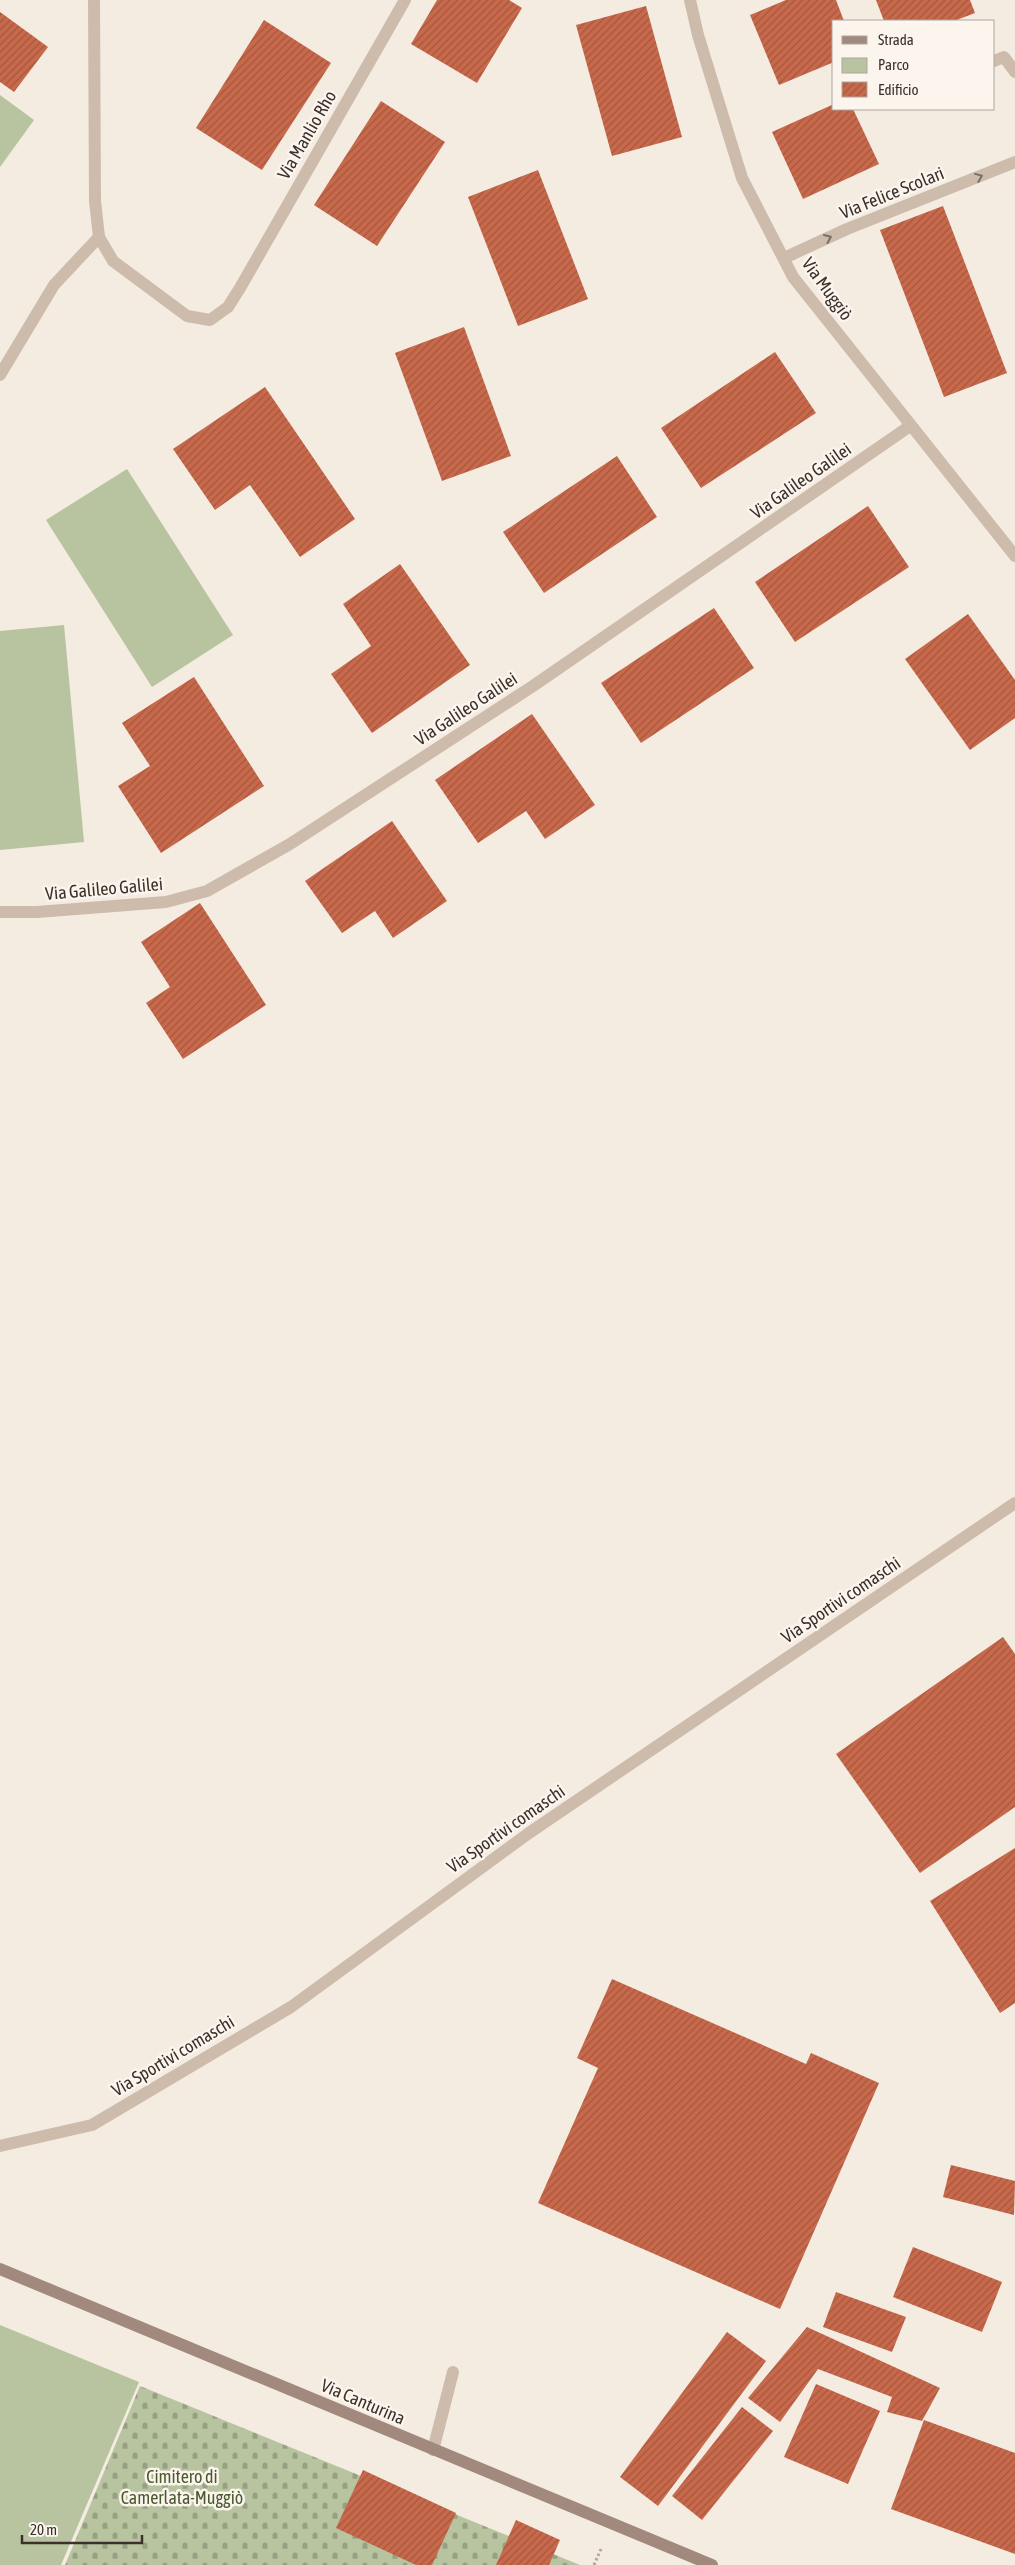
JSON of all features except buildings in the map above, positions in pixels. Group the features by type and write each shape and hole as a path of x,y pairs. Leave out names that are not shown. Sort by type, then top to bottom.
{"main road":[{"name":"Via Canturina","path":"0,2269 712,2565"}],"street":[{"path":"0,375 54,285 99,237 95,200 94,0"},
{"name":"Via Manlio Rho","path":"99,237 113,261 187,316 210,320 228,307 406,0"},
{"name":"Via Muggiò","path":"690,0 698,34 742,178 793,278 1015,556"},
{"path":"995,61 1004,57 1015,72"},
{"name":"Via Felice Scolari","path":"784,258 848,229 1015,162"},
{"name":"Via Galileo Galilei","path":"0,912 37,912 166,902 207,890 290,844 533,686 797,506 910,426"},
{"name":"Via Sportivi comaschi","path":"0,2146 92,2125 291,2007 529,1833 1015,1503"},
{"path":"433,2450 453,2372"}],"green space":[{"path":"0,95 34,120 0,167"},
{"path":"127,469 233,635 152,687 46,520"},
{"path":"64,625 84,842 0,850 0,631"},
{"path":"0,2325 139,2382 61,2565 0,2565"},
{"name":"Cimitero di Camerlata-Muggiò","path":"140,2386 580,2565 65,2565"}]}
